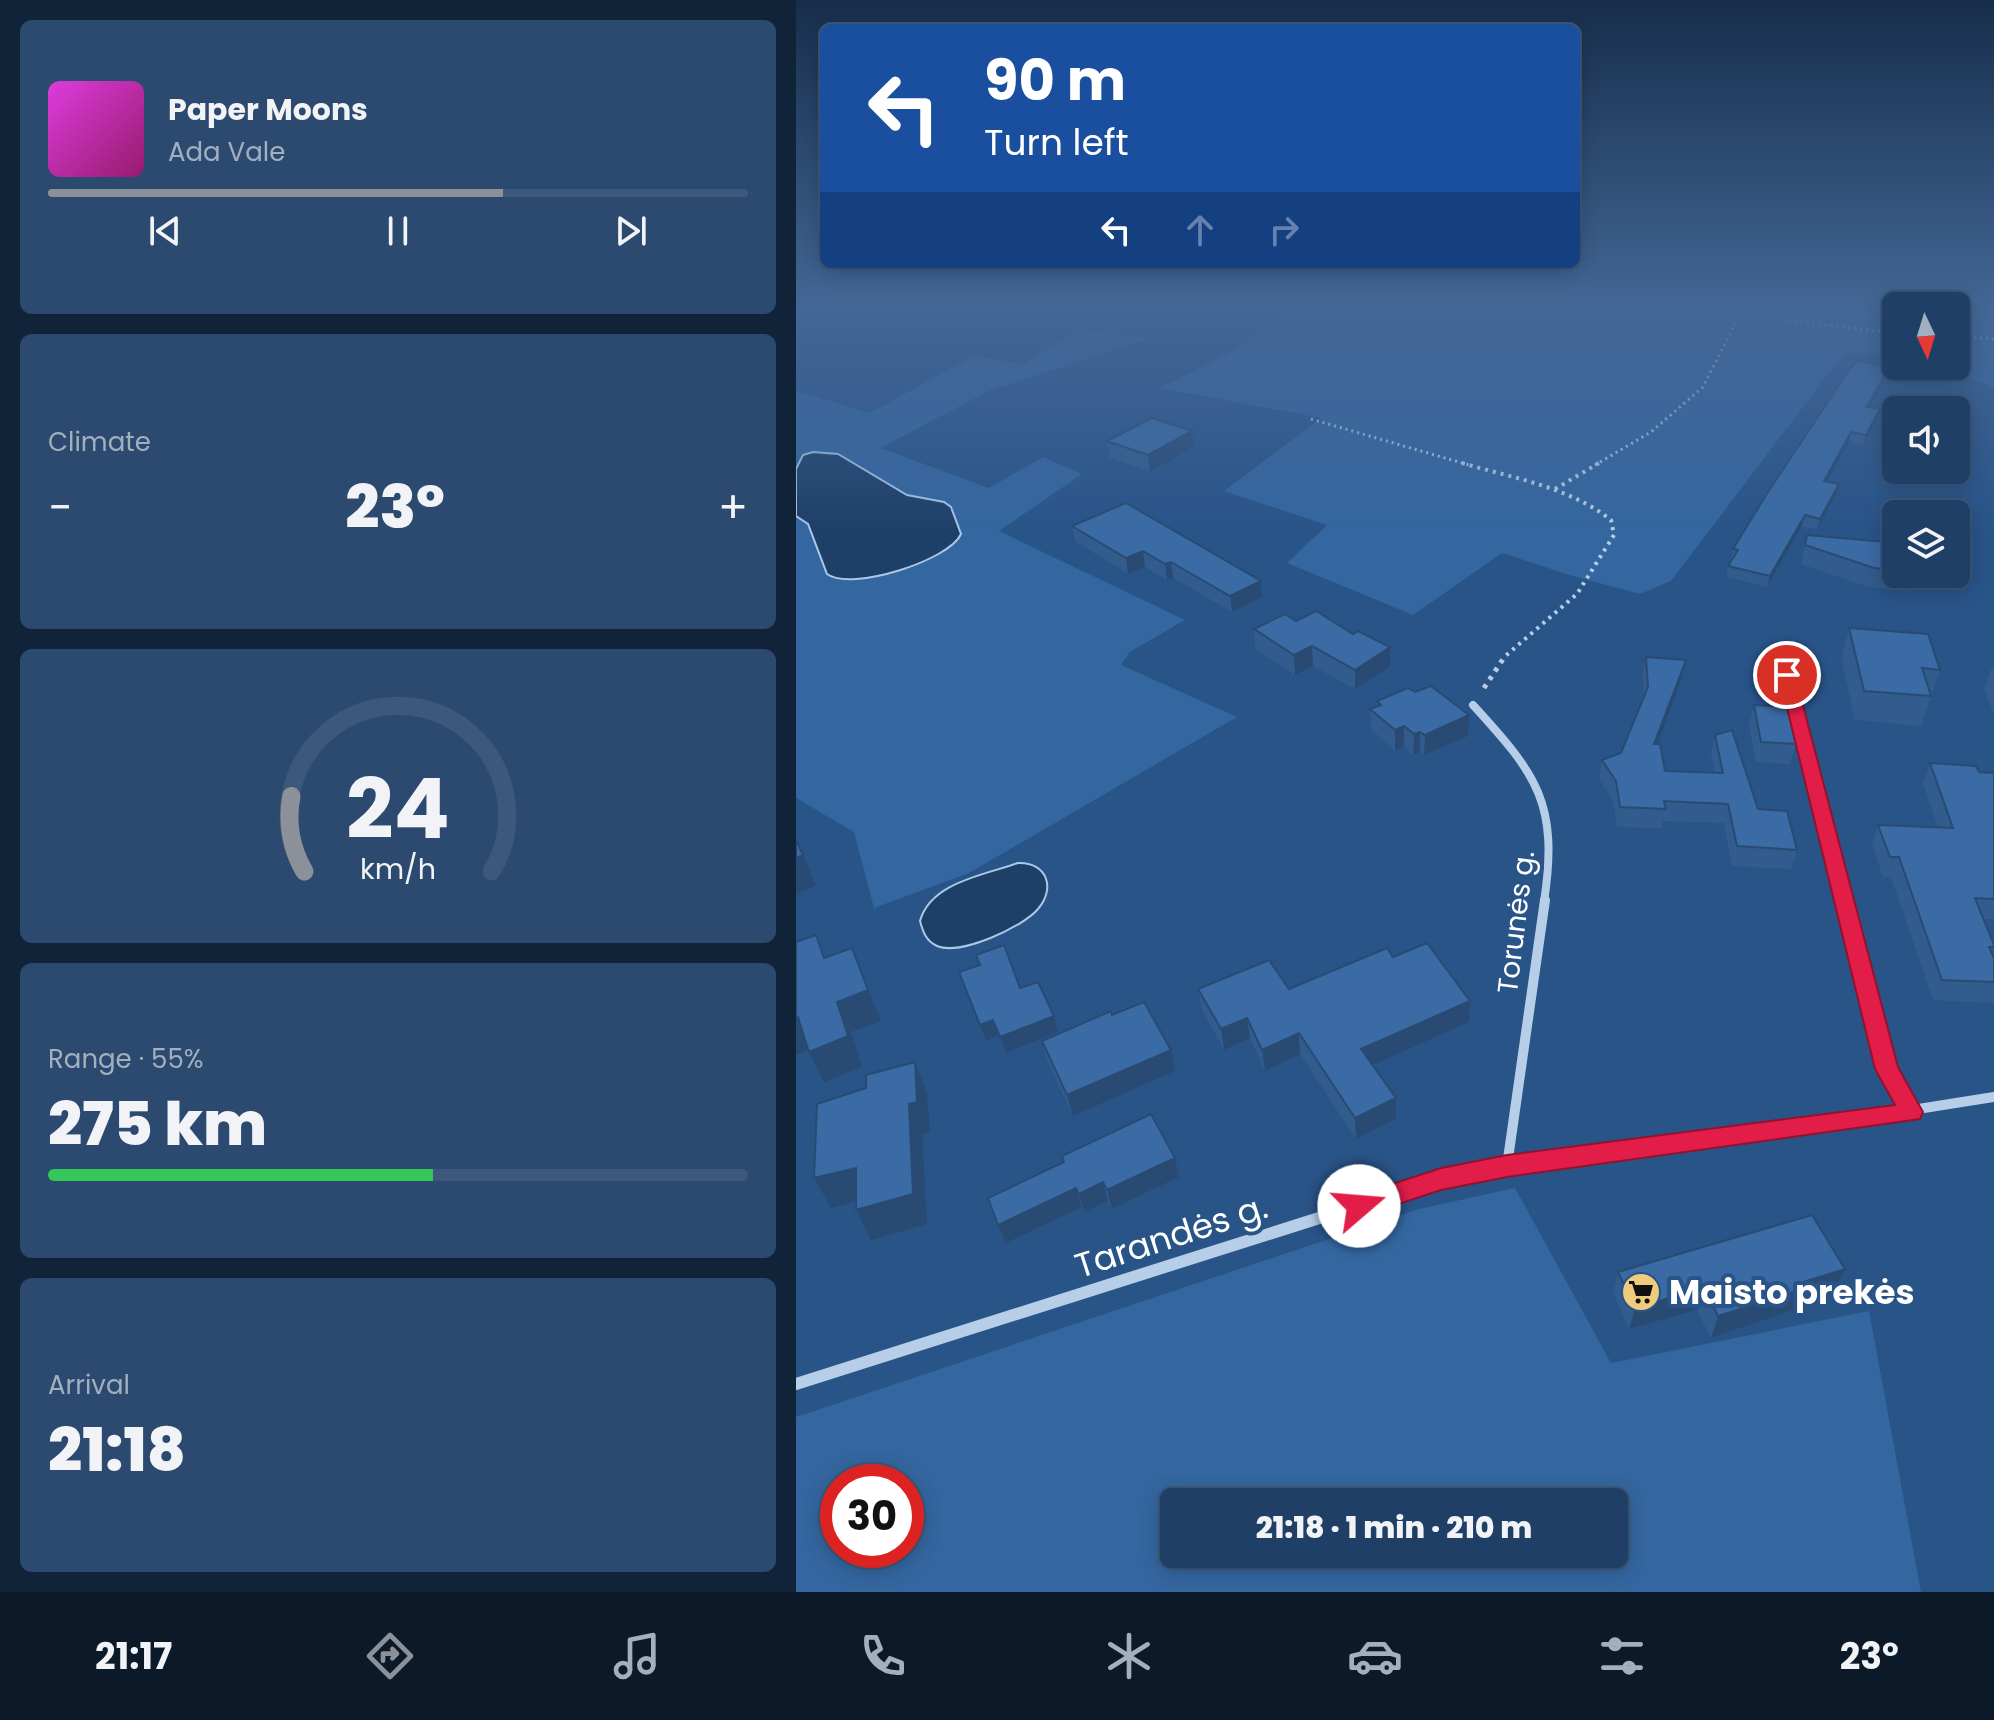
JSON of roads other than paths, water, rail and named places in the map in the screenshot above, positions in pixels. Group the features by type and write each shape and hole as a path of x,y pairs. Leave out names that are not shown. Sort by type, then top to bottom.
{"street":[{"path":"1779,646 1887,1069 1912,1112"},
{"name":"Torunės g.","path":"1473,705 1507,743 1534,781 1544,803 1548,833 1547,882 1507,1166"},
{"name":"Tarandės g.","path":"796,1384 1441,1179 1507,1166 1912,1112 1994,1097"}],"place":[{"name":"Maisto prekės","path":"1641,1292"}]}
